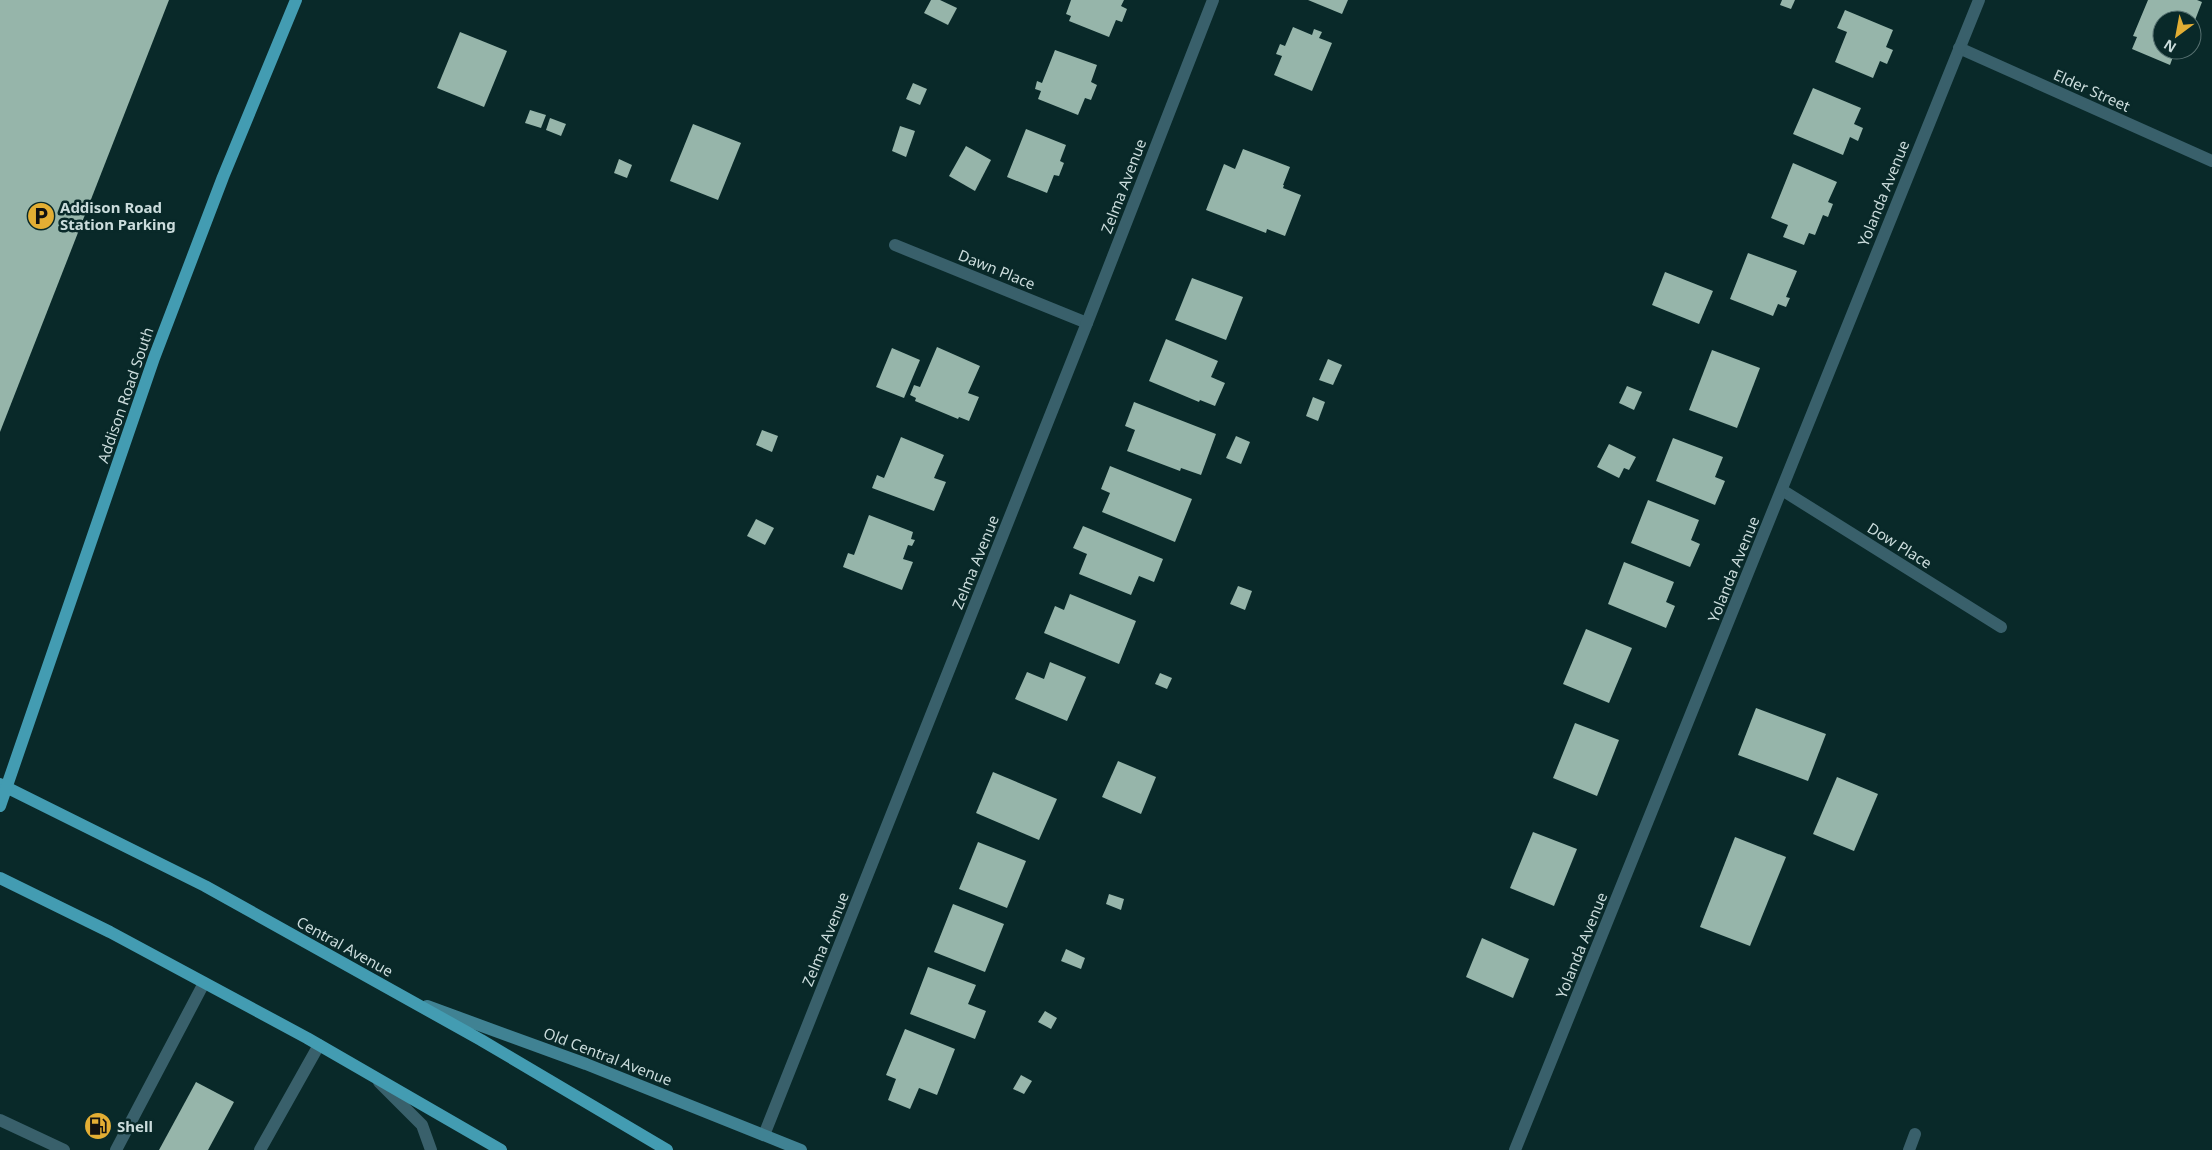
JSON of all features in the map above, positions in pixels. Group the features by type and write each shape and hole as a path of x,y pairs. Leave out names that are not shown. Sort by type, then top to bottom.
{"main road":[{"name":"Addison Road South","path":"0,806 3,786 154,358 223,177 296,0"},
{"name":"Central Avenue","path":"3,786 205,886 401,996 667,1150"},
{"path":"0,878 84,918 319,1045 501,1150"},
{"name":"Old Central Avenue","path":"401,996 586,1064 801,1150"}],"street":[{"name":"Zelma Avenue","path":"764,1135 1087,323 1213,0"},
{"name":"Yolanda Avenue","path":"1515,1150 1979,0"},
{"name":"Elder Street","path":"1959,48 2212,161"},
{"name":"Dawn Place","path":"895,245 1087,323"},
{"name":"Dow Place","path":"1782,490 2001,627"},
{"path":"116,1150 204,983"},
{"path":"260,1150 319,1045"},
{"path":"374,1076 422,1126 431,1150"},
{"path":"0,1120 64,1150"},
{"path":"1909,1150 1915,1134"}],"building":[{"name":"Addison Road Station Parking","path":"0,0 169,0 0,432"},
{"path":"931,0 940,0 957,8 948,25 924,13"},
{"path":"1071,0 1124,0 1121,6 1127,9 1122,22 1116,20 1109,37 1069,21 1071,16 1066,14"},
{"path":"1308,0 1348,0 1342,14"},
{"path":"1782,0 1795,0 1791,9 1780,5"},
{"path":"2148,0 2197,0 2202,2 2199,10 2152,10 2152,57 2132,49 2137,37 2133,36"},
{"path":"1845,10 1893,30 1886,47 1893,50 1887,64 1880,61 1873,78 1835,62 1847,32 1837,28"},
{"path":"1293,27 1312,35 1314,29 1322,32 1319,38 1332,43 1312,91 1274,75 1282,56 1276,54 1280,44 1285,46"},
{"path":"460,32 507,51 484,107 437,88"},
{"path":"1055,50 1097,65 1091,82 1097,85 1091,100 1085,98 1078,115 1038,99 1041,91 1035,89 1037,81 1042,83"},
{"path":"2158,60 2172,60 2170,65"},
{"path":"913,83 927,89 920,105 906,99"},
{"path":"1813,88 1861,108 1854,124 1863,128 1858,141 1850,137 1843,155 1793,134"},
{"path":"530,110 546,115 541,128 525,123"},
{"path":"550,118 566,124 561,136 546,130"},
{"path":"693,124 741,143 718,200 670,181"},
{"path":"900,126 915,131 906,157 892,151"},
{"path":"1026,129 1066,145 1060,161 1064,163 1059,176 1054,175 1047,193 1007,177"},
{"path":"966,146 991,160 975,191 949,176"},
{"path":"1243,149 1290,167 1283,188 1301,195 1285,236 1267,229 1266,233 1206,210 1224,164 1235,169"},
{"path":"619,159 632,165 627,178 614,173"},
{"path":"1793,163 1837,182 1828,202 1833,204 1828,217 1823,215 1815,235 1809,233 1804,245 1783,237 1788,225 1771,218"},
{"path":"1748,253 1797,271 1786,297 1790,298 1786,307 1778,304 1773,316 1730,299"},
{"path":"1665,272 1713,291 1699,324 1652,305"},
{"path":"1192,278 1243,297 1226,340 1175,320"},
{"path":"1166,339 1218,361 1211,377 1225,383 1215,406 1200,400 1199,402 1149,381"},
{"path":"937,347 980,366 968,393 979,397 969,421 959,417 958,419 915,401 916,398 910,395 914,385 920,387"},
{"path":"892,348 920,360 904,398 876,387"},
{"path":"1712,350 1760,368 1737,428 1689,410"},
{"path":"1328,359 1342,365 1333,385 1319,380"},
{"path":"1627,386 1642,392 1634,410 1619,403"},
{"path":"1313,397 1325,402 1318,421 1306,416"},
{"path":"1134,402 1216,434 1201,475 1181,468 1180,471 1127,451 1135,430 1125,426"},
{"path":"762,430 778,436 772,452 756,445"},
{"path":"1236,436 1250,442 1241,464 1226,458"},
{"path":"901,437 944,455 934,478 946,482 934,511 872,488 877,475 884,478"},
{"path":"1673,438 1723,457 1715,477 1725,481 1715,505 1656,481"},
{"path":"1609,444 1636,457 1629,470 1624,468 1619,478 1597,467"},
{"path":"1110,466 1192,499 1175,542 1102,512 1110,493 1101,489"},
{"path":"1648,500 1699,520 1691,540 1700,544 1690,567 1631,543"},
{"path":"869,515 913,532 911,539 915,540 912,546 908,545 903,559 913,562 902,590 843,567 848,553 854,555"},
{"path":"756,519 774,528 765,545 747,536"},
{"path":"1083,526 1163,559 1154,582 1139,576 1131,595 1079,574 1087,554 1073,548"},
{"path":"1624,562 1674,582 1666,602 1675,606 1666,628 1608,604"},
{"path":"1238,586 1252,591 1245,610 1230,604"},
{"path":"1070,594 1136,621 1119,664 1044,633 1055,606 1064,610"},
{"path":"1586,629 1632,648 1609,703 1563,684"},
{"path":"1050,662 1086,677 1067,721 1015,699 1027,672 1044,679"},
{"path":"1160,673 1172,678 1167,689 1155,684"},
{"path":"1756,708 1826,734 1808,781 1738,755"},
{"path":"1575,723 1619,740 1597,796 1553,778"},
{"path":"1118,761 1156,777 1141,814 1102,797"},
{"path":"993,772 1057,799 1039,840 976,813"},
{"path":"1837,777 1878,794 1854,851 1813,834"},
{"path":"1533,832 1577,849 1554,906 1510,888"},
{"path":"1735,837 1786,857 1750,946 1700,927"},
{"path":"978,842 1026,861 1007,908 959,889"},
{"path":"1109,894 1124,899 1121,910 1106,904"},
{"path":"953,904 1004,924 985,972 934,952"},
{"path":"1482,938 1529,959 1513,998 1466,977"},
{"path":"1066,949 1085,958 1081,969 1061,961"},
{"path":"928,967 976,985 968,1004 986,1011 975,1039 910,1014"},
{"path":"1045,1011 1057,1018 1051,1029 1038,1022"},
{"path":"905,1029 955,1049 937,1095 919,1088 910,1109 888,1100 896,1079 886,1075"},
{"path":"1021,1075 1032,1081 1024,1094 1013,1089"},
{"path":"196,1082 234,1102 208,1150 159,1150"}],"place":[{"name":"Addison Road Station Parking","path":"41,216"},
{"name":"Shell","path":"98,1126"}]}
